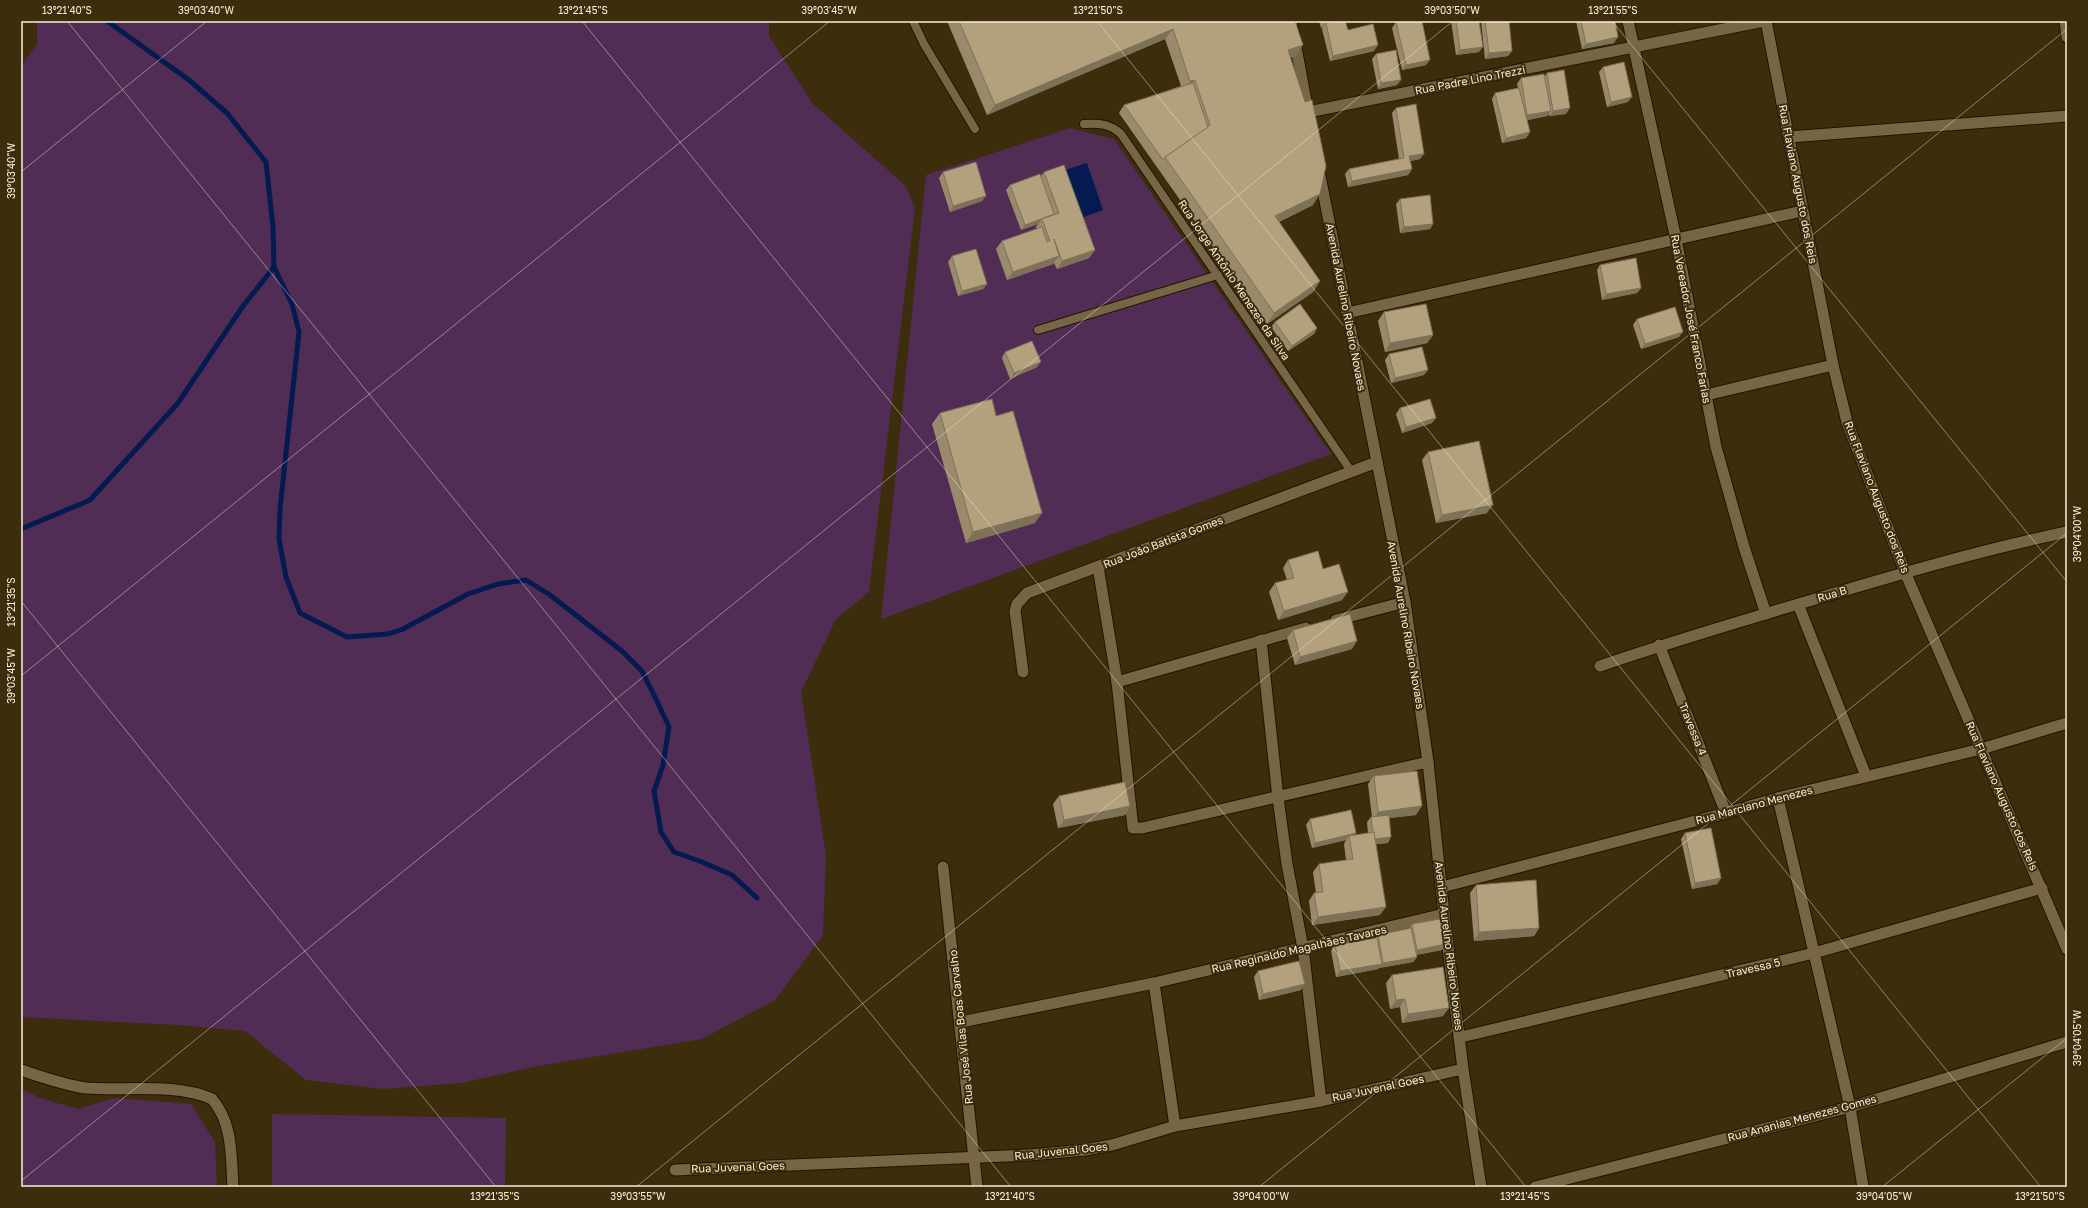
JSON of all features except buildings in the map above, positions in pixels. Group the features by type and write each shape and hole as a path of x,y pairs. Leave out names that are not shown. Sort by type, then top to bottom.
{"street":[{"path":"1291,21 1311,128"},
{"name":"Rua Vereador José Franco Farias","path":"1628,21 1632,47 1676,239 1716,447 1740,533 1766,614"},
{"name":"Rua Padre Lino Trezzi","path":"1308,112 1765,21"},
{"name":"Rua Flaviano Augusto dos Reis","path":"1765,21 1789,137 1832,365 1847,422 1905,572 2067,949"},
{"path":"2065,21 2067,37"},
{"path":"1789,137 2067,116"},
{"name":"Avenida Aurelino Ribeiro Novaes","path":"1317,158 1405,602 1428,762 1444,914 1481,1187"},
{"path":"1347,313 1802,211"},
{"path":"1706,395 1832,365"},
{"name":"Rua João Batista Gomes","path":"1023,672 1016,611 1022,597 1038,588 1098,567 1377,462"},
{"name":"Rua B","path":"1600,666 1659,645 1905,572 2017,543 2067,532"},
{"path":"1098,567 1117,682 1132,828 1142,828 1278,798 1428,762"},
{"path":"1117,682 1261,640 1405,602"},
{"path":"1798,604 1866,776"},
{"path":"1261,640 1278,798 1287,864 1303,948 1321,1100"},
{"name":"Travessa 4","path":"1659,645 1726,813"},
{"name":"Rua Marciano Menezes","path":"1442,887 1778,798 1981,749 2067,722"},
{"path":"1778,798 1850,1107 1863,1187"},
{"name":"Rua José Vilas Boas Carvalho","path":"943,867 961,1022 977,1187"},
{"name":"Travessa 5","path":"1461,1037 1814,954 2042,888"},
{"name":"Rua Reginaldo Magalhães Tavares","path":"961,1022 1154,983 1444,914"},
{"path":"1154,983 1175,1126"},
{"name":"Rua Ananias Menezes Gomes","path":"1535,1187 1850,1107 2067,1042"},
{"name":"Rua Juvenal Goes","path":"675,1170 974,1158 1085,1150 1138,1138 1175,1126 1321,1100 1464,1069"},
{"path":"21,1070 55,1081 86,1088 187,1091 212,1099 223,1116 230,1136 233,1187"}],"lane":[{"path":"913,21 924,44 975,129"},
{"name":"Rua Jorge Antônio Menezes da Silva","path":"1084,124 1100,123 1112,127 1121,134 1351,472"},
{"path":"1038,330 1218,275"}],"shaded area":[{"path":"37,21 769,21 769,36 813,104 906,186 915,208 869,592 836,619 801,692 826,855 823,935 775,1000 702,1039 538,1066 461,1083 383,1089 306,1080 245,1031 178,1025 21,1017 21,66 37,44"},
{"path":"1070,128 1114,139 1331,454 881,619 926,175"},
{"path":"21,1089 40,1098 78,1109 114,1098 191,1104 215,1142 217,1187 21,1187"},
{"path":"272,1114 506,1118 505,1187 272,1187"}],"water":[{"path":"1087,163 1103,210 1076,220 1059,172"}],"waterway":[{"path":"21,529 90,500 178,403 243,306 274,267 273,227 266,162 227,113 189,80 107,21"},
{"path":"274,267 292,304 299,332 280,509 279,539 286,577 300,613 347,637 388,634 403,629 468,594 498,584 526,580 550,595 622,651 642,671 669,727 663,765 654,791 661,832 674,852 732,875 757,898"}]}
